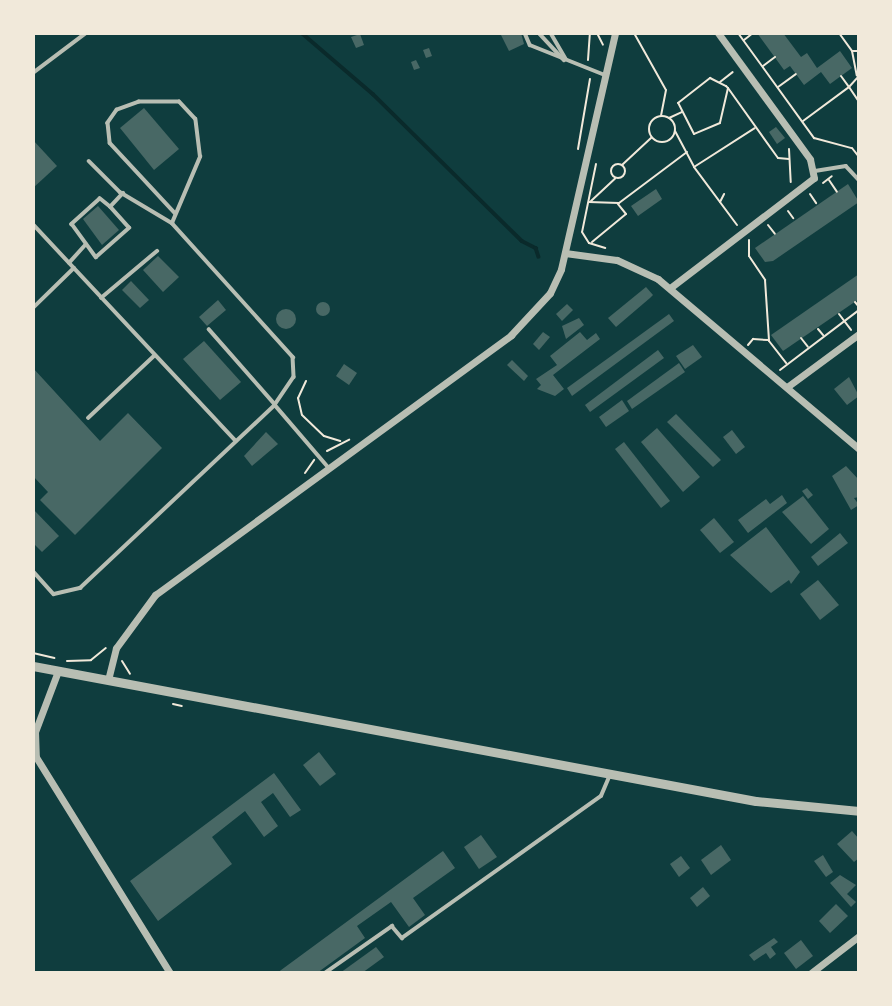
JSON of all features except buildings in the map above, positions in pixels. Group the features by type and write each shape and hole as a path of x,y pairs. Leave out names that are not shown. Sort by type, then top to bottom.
{"street":[{"path":"108,680 116,648 155,594 330,470 511,335 550,293 565,253 615,33"},
{"path":"670,288 810,184 815,171 718,33"},
{"path":"565,253 617,260 670,288 859,449"},
{"path":"787,387 857,335"},
{"path":"33,666 756,801 859,811"},
{"path":"58,671 35,732 36,757 170,973"},
{"path":"811,973 859,936"}],"lane":[{"path":"33,73 86,33"},
{"path":"525,33 530,45 568,64 607,76"},
{"path":"540,33 568,64"},
{"path":"551,33 568,64"},
{"path":"172,223 200,157 195,119 179,102 139,102 117,110 108,123 110,143 175,213"},
{"path":"33,571 54,594 80,588 275,405 294,377 293,357 172,223 123,193 89,161"},
{"path":"815,171 846,166 859,180"},
{"path":"110,207 123,193"},
{"path":"100,199 110,207 129,228 96,257 72,225 100,199"},
{"path":"33,224 154,356 236,440"},
{"path":"69,263 86,244"},
{"path":"101,298 157,251"},
{"path":"33,308 74,268"},
{"path":"209,330 330,470"},
{"path":"88,418 154,356"},
{"path":"325,973 392,926 401,938 601,796 611,773"}],"path":[{"path":"369,33 378,33"},
{"path":"577,154 591,89 590,33"},
{"path":"634,33 666,90 661,116"},
{"path":"738,33 814,138 854,151 859,157"},
{"path":"743,40 753,33"},
{"path":"802,121 849,87 858,76 852,51 839,33"},
{"path":"852,51 859,51"},
{"path":"762,66 775,57"},
{"path":"720,82 741,66"},
{"path":"777,87 796,74"},
{"path":"841,76 859,102"},
{"path":"728,88 720,123 694,134 678,103 710,78 728,88 778,158 790,159"},
{"path":"652,137 650,123 661,116 669,118 683,112"},
{"path":"669,118 694,167 739,228"},
{"path":"694,167 756,127"},
{"path":"652,137 665,141 674,130"},
{"path":"788,130 791,188"},
{"path":"745,134 749,140"},
{"path":"616,178 611,168 622,165 652,137"},
{"path":"854,151 859,148"},
{"path":"589,202 617,203 687,152"},
{"path":"596,163 582,232 591,243 615,251"},
{"path":"589,202 616,178 625,174 622,165"},
{"path":"816,203 809,194 846,166"},
{"path":"828,179 837,192"},
{"path":"719,202 724,194"},
{"path":"591,243 626,214 617,203"},
{"path":"737,247 787,210 793,218"},
{"path":"768,224 775,234"},
{"path":"748,239 749,256 765,280 769,340 787,365"},
{"path":"774,368 782,370 844,321 859,308 855,302"},
{"path":"839,314 857,335"},
{"path":"818,329 823,336"},
{"path":"801,338 809,347"},
{"path":"755,353 747,346 753,339 769,340"},
{"path":"306,381 298,398 302,415 324,436 341,441 353,440"},
{"path":"303,476 319,457 341,441"},
{"path":"33,653 77,663 91,660 111,641"}],"waterway":[{"path":"302,33 373,94 522,241 536,248 539,257"}]}
